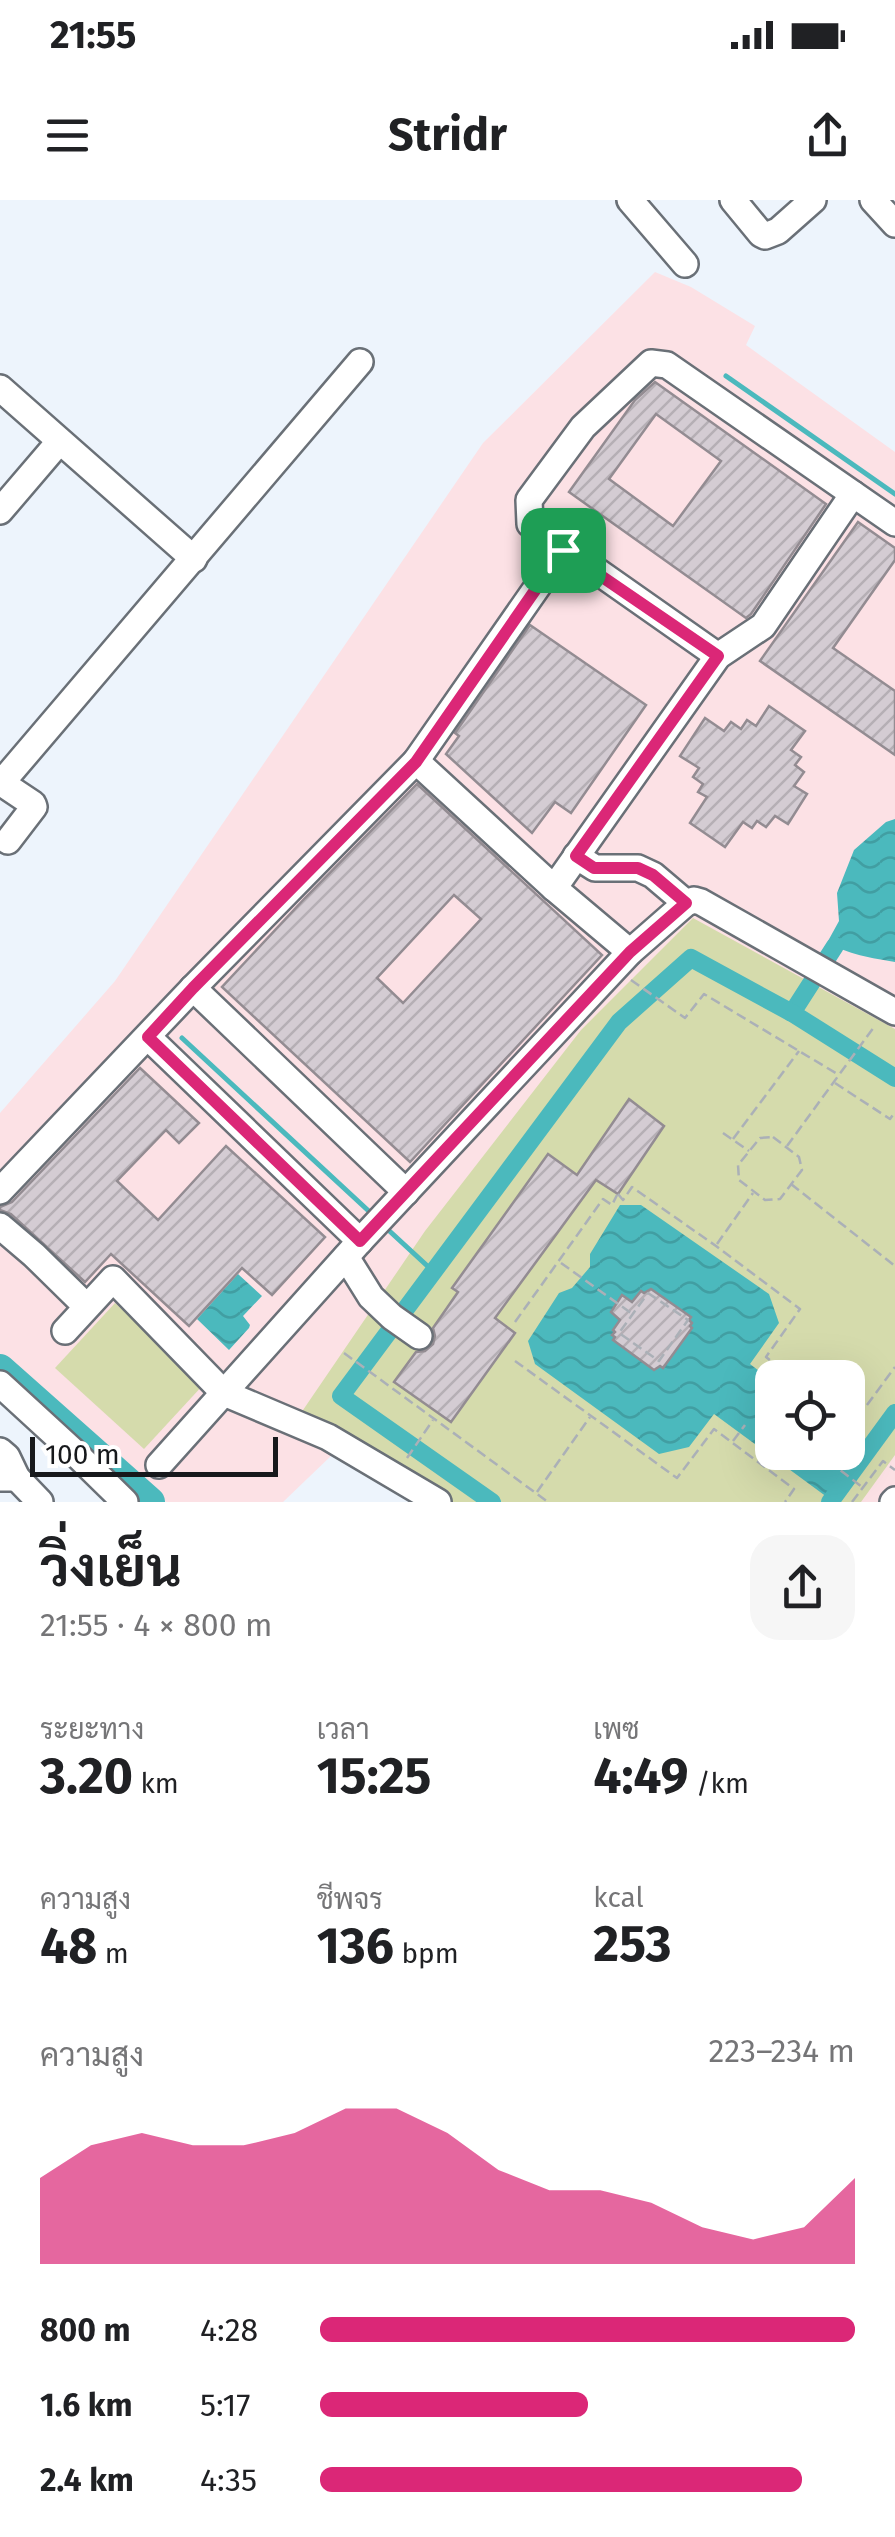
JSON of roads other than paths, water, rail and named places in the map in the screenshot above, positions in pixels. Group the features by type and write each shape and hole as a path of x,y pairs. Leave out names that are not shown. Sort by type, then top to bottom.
{"street":[{"path":"630,200 685,264"},
{"path":"733,200 766,236 788,224 814,200"},
{"path":"874,200 895,224"},
{"path":"8,841 34,808 3,781 360,362"},
{"path":"718,656 530,524 529,500 582,427 651,363 667,365 895,523"},
{"path":"0,388 194,559"},
{"path":"0,511 59,442"},
{"path":"554,888 718,656 763,626 853,494"},
{"path":"0,1192 193,988 416,762 563,550"},
{"path":"416,762 630,952"},
{"path":"576,856 594,868 638,868 653,875 686,903"},
{"path":"159,1465 367,1234 630,952 686,903 701,902 895,1012"},
{"path":"193,988 406,1192"},
{"path":"148,1037 367,1234 371,1297 406,1327"},
{"path":"0,1226 86,1306"},
{"path":"64,1331 113,1279 224,1393 328,1438 438,1502"},
{"path":"0,1384 125,1502"},
{"path":"0,1452 7,1457 9,1478 40,1502"}],"water":[{"path":"895,819 895,962 851,953 828,941 839,921 837,893 854,850 886,822"},
{"path":"620,1205 641,1205 769,1294 779,1323 750,1364 755,1368 755,1444 714,1414 689,1447 659,1454 535,1364 528,1341 559,1293 572,1288 590,1267 590,1254"},
{"path":"238,1274 262,1296 243,1316 249,1328 229,1350 197,1319"},
{"path":"790,1470 854,1470 831,1500"}],"waterway":[{"path":"726,376 895,494"},
{"path":"792,1013 835,946"},
{"path":"492,1502 341,1396 619,1022 691,958 792,1013 895,1078"},
{"path":"182,1038 373,1215"},
{"path":"384,1226 434,1272"},
{"path":"0,1369 150,1502"},
{"path":"830,1502 895,1413"}]}
